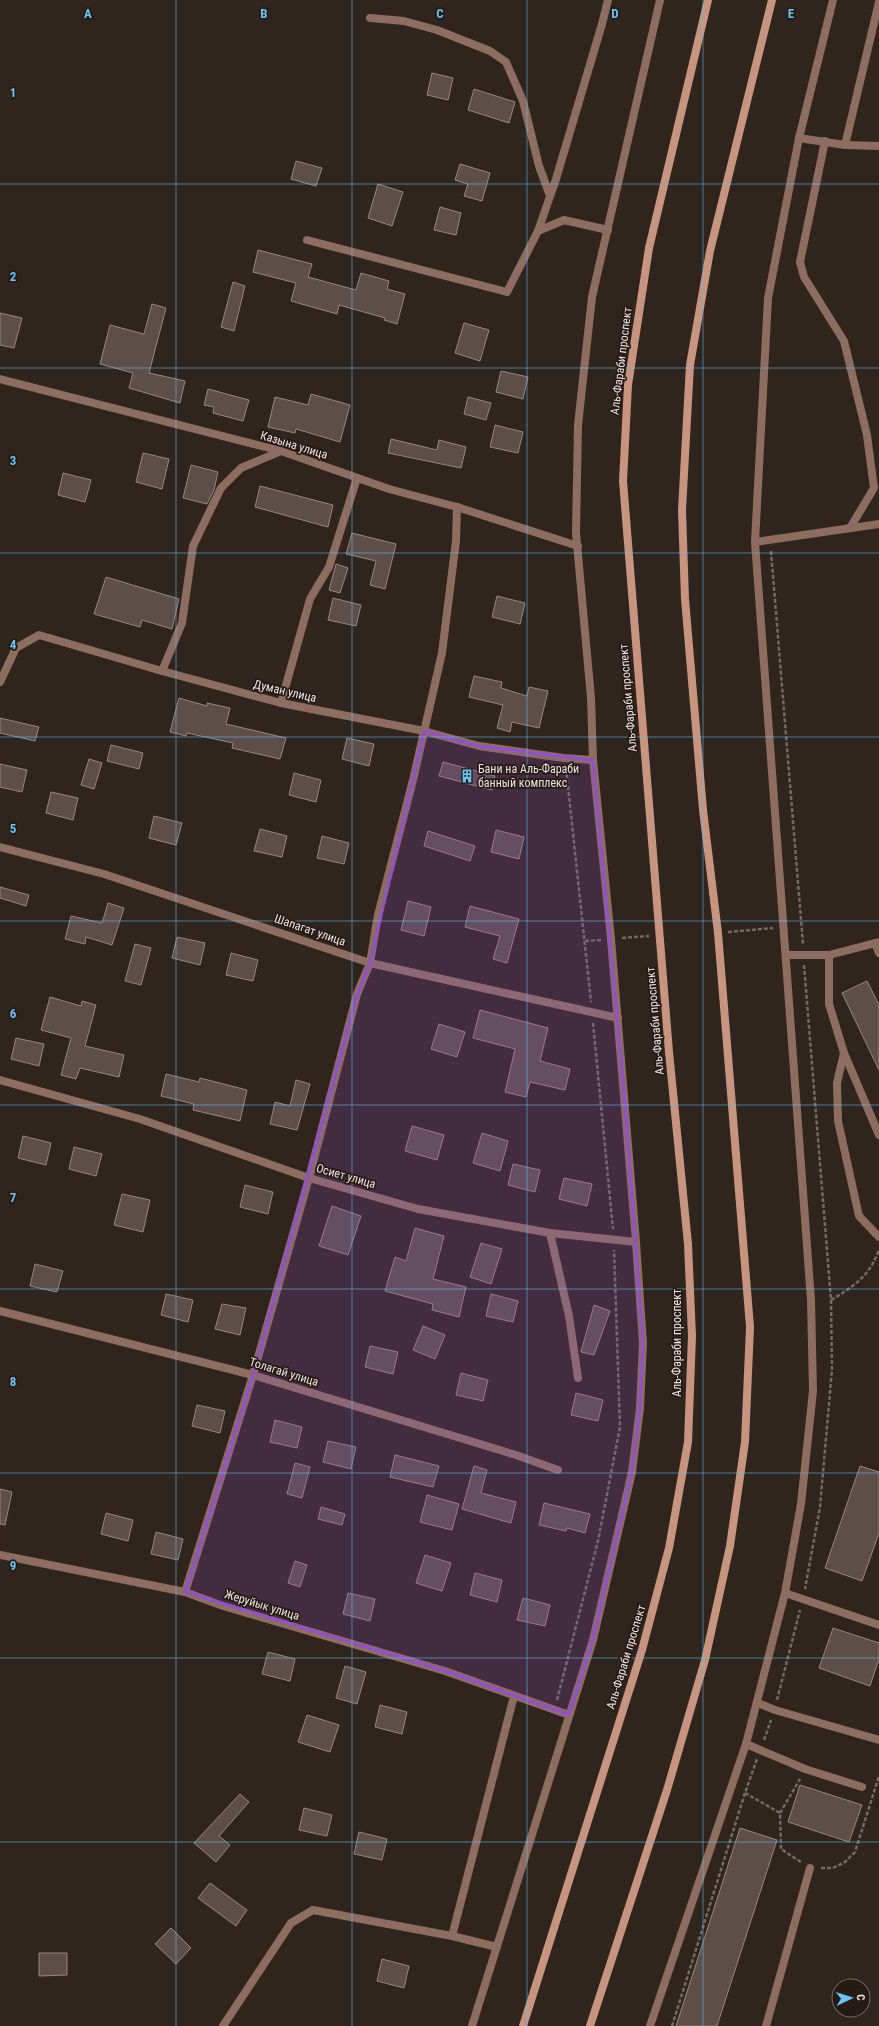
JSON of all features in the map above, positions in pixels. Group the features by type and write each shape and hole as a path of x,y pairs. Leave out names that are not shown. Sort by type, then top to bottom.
{"street":[{"path":"306,240 507,292 538,231 550,196 608,0"},
{"path":"472,2026 593,1640 632,1472 640,1408 643,1343 636,1242 618,1018 593,760 591,698 578,546 578,426 592,297 660,0"},
{"name":"Аль-Фараби проспект","path":"523,2026 642,1650 669,1548 688,1442 692,1336 688,1244 667,1028 623,481 628,385 649,248 708,0"},
{"path":"590,2026 667,1790 705,1660 730,1546 745,1442 750,1327 718,933 703,810 685,598 682,510 690,365 710,251 772,0"},
{"path":"650,2026 746,1744 758,1703 785,1593 801,1504 813,1392 811,1300 755,542 768,298 799,138 833,0"},
{"path":"845,145 879,2"},
{"path":"370,18 404,21 437,30 490,51 506,62 523,101 539,166 550,196"},
{"path":"799,138 845,145 879,146"},
{"path":"825,141 800,262 804,277 844,341 867,435 874,488 850,528"},
{"path":"538,231 564,220 608,230"},
{"name":"Казына улица","path":"0,379 281,451 357,478 457,507 578,546"},
{"path":"162,671 182,623 193,546 221,488 241,468 281,451"},
{"path":"281,703 310,599 329,567 357,478"},
{"path":"185,1592 254,1375 309,1178 355,1002 370,963 378,915 413,780 442,653 456,541 457,507"},
{"path":"755,542 879,524"},
{"name":"Думан улица","path":"0,682 16,648 39,635 162,671 281,703 424,731 479,746 564,758 593,760"},
{"name":"Шапагат улица","path":"0,847 104,874 370,963 618,1018"},
{"path":"786,955 829,954 877,943 879,953"},
{"path":"829,954 828,1004 844,1053 879,1135"},
{"path":"844,1053 837,1083 838,1121 859,1216 879,1237"},
{"name":"Осиет улица","path":"0,1080 140,1119 309,1178 418,1209 550,1233 636,1242"},
{"path":"550,1233 570,1316 578,1378"},
{"name":"Толагай улица","path":"0,1311 254,1375 516,1455 558,1470"},
{"name":"Жеруйык улица","path":"0,1555 185,1592 223,1606 444,1671 570,1715"},
{"path":"785,1593 879,1625"},
{"path":"452,1936 514,1696"},
{"path":"758,1703 775,1710 879,1740"},
{"path":"746,1744 805,1769 862,1787"},
{"path":"766,2026 810,1868"},
{"path":"223,2026 290,1922 313,1910 452,1936 497,1947"}],"path":[{"path":"672,2026 745,1793 775,1710 803,1599 820,1507 832,1369 831,1300 770,540"},
{"path":"718,933 801,925"},
{"path":"831,1300 854,1286 875,1264 879,1250"},
{"path":"805,1769 780,1812 781,1849 810,1868 833,1868 845,1862 855,1852 879,1776"},
{"path":"745,1793 780,1812"}],"highlighted area":[{"path":"424,731 479,746 593,760 625,1101 643,1343 640,1408 632,1472 593,1640 569,1715 445,1671 185,1592 253,1375 357,994 370,963"}],"building":[{"path":"432,73 453,78 448,100 427,95"},
{"path":"474,89 515,102 509,123 468,110"},
{"path":"296,161 322,168 316,186 291,179"},
{"path":"460,164 490,173 482,201 464,196 468,184 455,180"},
{"path":"378,184 403,192 392,226 368,218"},
{"path":"440,207 461,213 456,235 434,230"},
{"path":"258,250 312,264 308,277 356,290 361,273 389,281 387,289 405,294 397,324 384,320 385,318 339,305 337,314 291,301 296,283 253,272"},
{"path":"233,282 245,286 234,331 221,327"},
{"path":"152,304 166,308 149,373 185,381 180,403 129,388 133,373 100,364 110,325 144,334"},
{"path":"0,313 22,318 14,348 0,345"},
{"path":"464,323 489,330 480,361 455,353"},
{"path":"501,371 528,377 523,399 496,392"},
{"path":"208,389 249,400 243,421 213,413 214,407 204,405"},
{"path":"311,394 350,405 340,442 296,429 295,433 268,427 275,397 308,405"},
{"path":"468,397 491,403 486,420 464,414"},
{"path":"495,425 523,432 518,453 490,447"},
{"path":"391,439 437,450 439,440 466,447 461,468 388,453"},
{"path":"143,453 169,459 162,489 136,482"},
{"path":"191,465 218,472 214,490 207,504 183,498"},
{"path":"63,473 91,480 85,502 58,495"},
{"path":"260,486 333,505 328,527 255,507"},
{"path":"352,533 396,544 385,589 370,585 376,561 346,554"},
{"path":"336,564 348,568 340,593 329,590"},
{"path":"106,577 179,599 172,629 142,620 140,627 94,614"},
{"path":"497,596 525,603 520,624 492,617"},
{"path":"333,598 361,605 356,626 328,620"},
{"path":"474,676 502,682 501,688 527,696 529,687 548,691 539,728 512,722 510,732 497,728 503,705 469,697"},
{"path":"179,698 207,706 207,703 230,708 226,724 286,738 280,759 232,748 233,743 187,733 186,736 170,732"},
{"path":"0,718 39,727 35,741 0,733"},
{"path":"347,738 374,744 369,766 342,759"},
{"path":"111,745 143,753 139,769 107,761"},
{"path":"89,759 102,763 94,789 81,785"},
{"name":"Бани на Аль-Фараби банный комплекс","path":"443,762 495,776 492,790 439,776"},
{"path":"0,764 27,770 22,792 0,787"},
{"path":"294,773 321,780 316,802 289,795"},
{"path":"51,792 78,798 73,820 46,813"},
{"path":"154,816 182,823 176,845 149,838"},
{"path":"260,829 287,836 282,857 254,851"},
{"path":"496,830 524,837 519,859 491,852"},
{"path":"428,831 475,846 470,861 424,846"},
{"path":"322,836 349,843 344,864 317,858"},
{"path":"0,887 29,895 26,906 0,898"},
{"path":"408,901 431,907 424,936 401,930"},
{"path":"108,903 124,908 112,945 86,937 85,944 65,939 71,916 102,923"},
{"path":"470,906 519,919 507,963 493,959 500,936 465,927"},
{"path":"177,937 205,943 200,965 172,958"},
{"path":"135,944 151,948 141,985 125,981"},
{"path":"231,953 258,960 253,981 226,975"},
{"path":"867,981 879,1005 879,1070 842,993"},
{"path":"50,997 81,1006 82,1001 96,1005 85,1046 124,1055 119,1077 80,1068 76,1079 61,1075 71,1038 41,1030"},
{"path":"480,1010 548,1028 540,1061 570,1069 565,1090 530,1082 526,1097 505,1092 515,1049 473,1038"},
{"path":"439,1024 465,1032 457,1057 431,1049"},
{"path":"16,1038 44,1044 39,1066 11,1059"},
{"path":"166,1074 199,1082 200,1078 247,1090 240,1121 193,1110 194,1104 161,1096"},
{"path":"296,1080 310,1084 297,1130 270,1124 275,1102 290,1106"},
{"path":"412,1126 444,1135 437,1160 405,1151"},
{"path":"482,1133 508,1141 500,1171 473,1163"},
{"path":"23,1136 51,1143 46,1165 18,1158"},
{"path":"74,1147 102,1154 96,1176 69,1169"},
{"path":"513,1164 540,1170 535,1192 508,1185"},
{"path":"564,1178 592,1184 587,1206 559,1199"},
{"path":"245,1185 273,1192 268,1214 240,1207"},
{"path":"122,1194 150,1200 143,1232 114,1225"},
{"path":"332,1206 361,1216 348,1255 319,1246"},
{"path":"415,1228 444,1236 433,1279 466,1287 459,1317 432,1310 433,1304 385,1291 395,1257 406,1261"},
{"path":"481,1243 502,1249 491,1284 470,1277"},
{"path":"35,1264 63,1271 57,1292 30,1286"},
{"path":"166,1294 193,1300 188,1322 161,1315"},
{"path":"491,1294 518,1301 513,1322 486,1316"},
{"path":"222,1304 246,1308 240,1335 215,1329"},
{"path":"594,1305 610,1311 594,1355 581,1352"},
{"path":"423,1326 445,1335 435,1359 413,1350"},
{"path":"370,1346 398,1352 393,1374 365,1367"},
{"path":"461,1373 488,1380 483,1401 456,1395"},
{"path":"576,1393 603,1400 598,1421 571,1415"},
{"path":"197,1405 225,1411 220,1433 192,1426"},
{"path":"275,1420 302,1427 297,1448 270,1442"},
{"path":"328,1441 356,1447 351,1469 323,1462"},
{"path":"395,1455 439,1466 433,1487 390,1477"},
{"path":"295,1463 310,1467 302,1498 287,1494"},
{"path":"474,1466 487,1470 481,1493 516,1502 511,1523 462,1509"},
{"path":"860,1466 879,1472 879,1533 862,1581 825,1568"},
{"path":"0,1489 12,1492 5,1525 0,1524"},
{"path":"427,1495 459,1504 452,1530 420,1522"},
{"path":"544,1503 590,1514 585,1533 567,1528 566,1531 539,1525"},
{"path":"321,1507 345,1514 342,1525 318,1519"},
{"path":"106,1513 133,1520 128,1541 101,1534"},
{"path":"156,1532 183,1539 178,1560 151,1554"},
{"path":"425,1555 451,1563 442,1591 416,1583"},
{"path":"295,1561 307,1565 300,1587 288,1583"},
{"path":"475,1573 502,1580 497,1602 470,1595"},
{"path":"348,1593 375,1599 370,1621 343,1614"},
{"path":"523,1598 550,1605 545,1626 517,1620"},
{"path":"833,1628 879,1643 879,1659 870,1686 819,1668"},
{"path":"268,1652 295,1659 290,1681 262,1674"},
{"path":"345,1666 366,1672 357,1704 336,1698"},
{"path":"380,1705 407,1712 402,1734 375,1727"},
{"path":"307,1715 339,1725 330,1752 298,1742"},
{"path":"800,1785 862,1805 849,1842 788,1822"},
{"path":"240,1794 249,1802 219,1836 230,1845 216,1862 194,1843"},
{"path":"304,1808 332,1815 327,1836 299,1830"},
{"path":"740,1828 777,1840 717,2026 676,2026"},
{"path":"359,1832 387,1839 382,1860 354,1854"},
{"path":"210,1883 247,1910 236,1926 198,1898"},
{"path":"171,1928 191,1948 176,1964 155,1944"},
{"path":"39,1953 67,1953 67,1975 39,1976"},
{"path":"382,1959 409,1966 404,1988 377,1981"}],"place":[{"name":"Бани на Аль-Фараби банный комплекс","path":"467,776"}]}
